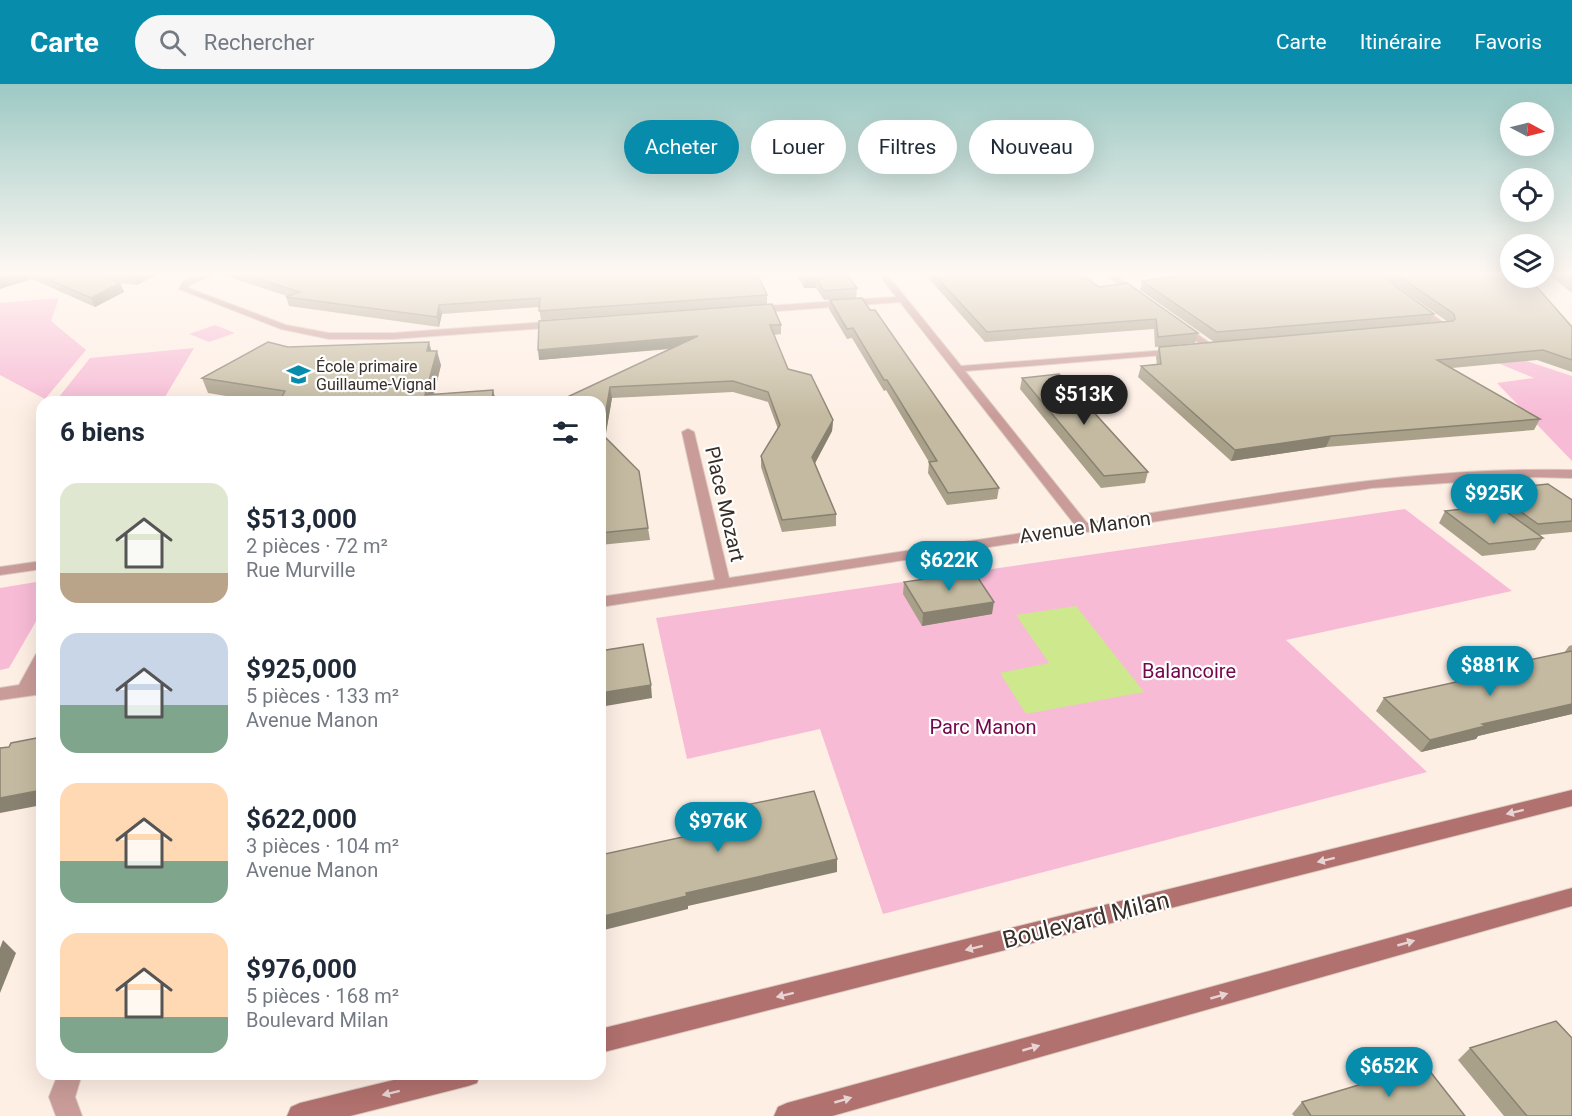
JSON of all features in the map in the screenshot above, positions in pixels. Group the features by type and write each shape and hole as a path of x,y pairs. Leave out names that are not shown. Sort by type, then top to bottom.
{"main road":[{"name":"Boulevard Milan","path":"606,1040 1572,798"},
{"path":"787,1116 1572,897"},
{"path":"300,1116 444,1080"}],"street":[{"path":"266,320 316,334 393,336 565,324"},
{"path":"919,320 1083,527"},
{"path":"1418,331 1445,327 1435,320"},
{"path":"1173,321 1212,348"},
{"path":"957,369 1223,347"},
{"name":"Place Mozart","path":"688,432 723,584"},
{"name":"Avenue Manon","path":"606,601 1372,484 1533,473 1572,474"},
{"path":"0,571 36,566"},
{"path":"24,691 36,669"},
{"path":"0,694 36,689"},
{"path":"68,1080 62,1097 69,1116"}],"green space":[{"path":"0,320 51,320 86,350 48,396 39,396 0,375"},
{"path":"215,325 235,333 209,342 189,334"},
{"path":"1433,336 1460,339 1572,376 1572,461 1497,383 1534,378"},
{"path":"194,348 166,396 60,396 90,358"},
{"name":"Parc Manon","path":"1405,509 1512,591 1286,640 1427,772 883,914 820,729 687,759 656,618"},
{"path":"36,582 36,621 9,668 0,670 0,588"}],"shaded area":[{"path":"1076,606 1144,692 1026,714 1000,673 1049,663 1016,615"}],"building":[{"path":"779,320 781,325 770,325 788,369 811,375 833,420 812,457 836,514 782,520 761,456 780,425 768,392 733,381 610,387 606,410 606,396 569,396 698,336 538,350 539,321"},
{"path":"842,320 882,320 999,488 948,493 929,462 937,461 853,328 847,329"},
{"path":"976,320 1141,320 987,332"},
{"path":"1156,320 1180,320 1198,333 1158,337"},
{"path":"1200,320 1360,320 1217,332"},
{"path":"1454,320 1566,320 1572,327 1572,360 1543,350 1437,360 1540,419 1331,436 1235,450 1141,366 1161,364 1159,347"},
{"path":"268,342 288,347 429,342 427,351 437,351 425,395 493,390 492,396 282,396 285,391 202,378"},
{"path":"1059,374 1148,472 1104,476 1022,378"},
{"path":"606,438 639,471 648,528 606,532"},
{"path":"1548,484 1572,500 1572,521 1538,524 1490,490"},
{"path":"1497,505 1543,538 1489,544 1445,511"},
{"path":"974,572 994,602 923,613 904,582"},
{"path":"643,644 651,685 606,692 606,650"},
{"path":"1572,651 1572,704 1482,724 1485,726 1430,740 1384,698 1488,675 1481,670"},
{"path":"36,738 36,791 0,798 0,748 9,747 11,743"},
{"path":"814,791 837,859 686,893 687,896 606,916 606,854 692,835 688,817"},
{"path":"1556,1021 1572,1038 1572,1116 1527,1116 1470,1048"},
{"path":"1425,1065 1465,1116 1311,1116 1302,1102"}],"place":[{"name":"École primaire Guillaume-Vignal","path":"298,375"}],"park label":[{"name":"Balancoire","path":"1189,671"}]}
